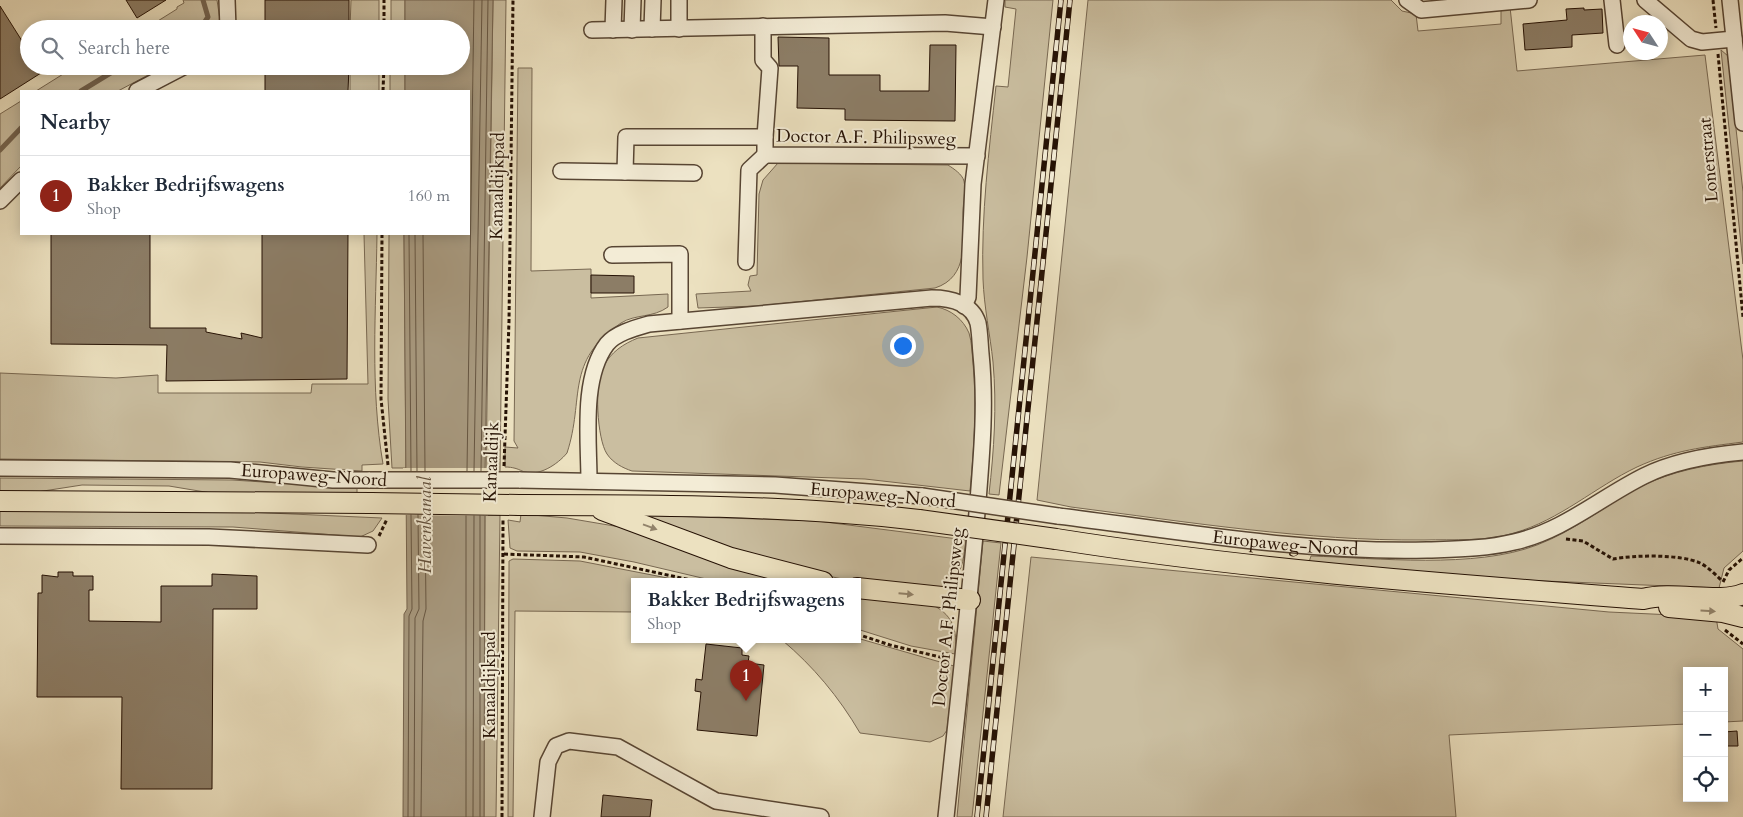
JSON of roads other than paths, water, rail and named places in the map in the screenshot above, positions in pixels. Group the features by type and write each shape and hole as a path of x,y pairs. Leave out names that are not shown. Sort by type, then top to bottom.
{"main road":[{"name":"Europaweg-Noord","path":"0,501 511,507 692,505 795,509 918,520 1317,572 1643,598 1659,595 1724,597 1743,594"},
{"path":"588,505 731,558 808,578"},
{"path":"861,588 970,600"},
{"name":"Europaweg-Noord","path":"1643,598 1658,605 1723,612 1743,617"}],"street":[{"path":"227,0 228,20"},
{"path":"613,30 614,0"},
{"path":"632,30 633,0"},
{"path":"652,29 653,0"},
{"path":"678,29 679,0"},
{"name":"Doctor A.F. Philipsweg","path":"946,817 970,600 985,418 984,378 978,323 973,314 964,306 968,297 973,184 996,0"},
{"path":"1407,0 1421,10 1529,0"},
{"path":"1612,0 1617,45"},
{"path":"1645,0 1691,39 1702,42 1734,39"},
{"path":"1730,0 1743,123"},
{"path":"592,30 732,29 763,26 935,23 993,27"},
{"path":"763,26 763,60 770,68 765,137"},
{"path":"139,90 168,75"},
{"name":"Doctor A.F. Philipsweg","path":"625,172 626,137 765,137 765,155 977,156"},
{"path":"746,262 750,170 765,155"},
{"path":"561,171 694,173"},
{"path":"0,201 19,186"},
{"path":"612,255 680,254 680,321"},
{"path":"588,481 591,382 598,360 608,343 630,330 649,324 932,298 946,298 964,306"},
{"name":"Europaweg-Noord","path":"0,468 230,470 333,480 519,480 775,485 922,496 1058,516 1312,547 1386,551 1495,546 1535,536 1556,528 1644,476 1662,468 1720,454 1743,452"},
{"path":"0,536 209,536 368,545"},
{"path":"542,817 548,762 556,746 569,741 618,747 716,801 821,817"}],"water":[{"name":"Havenkanaal","path":"405,0 493,0 485,472 484,817 403,817 404,614 407,609 404,235 470,235 470,90 405,90 405,75 470,75 470,20 405,20"}],"waterway":[{"path":"203,0 208,17 206,20"},
{"path":"83,90 107,75"},
{"path":"0,150 20,129"}],"railway":[{"path":"977,817 1061,0"},
{"path":"986,817 1070,0"}],"place":[{"name":"Bakker Bedrijfswagens","path":"746,701"}]}
